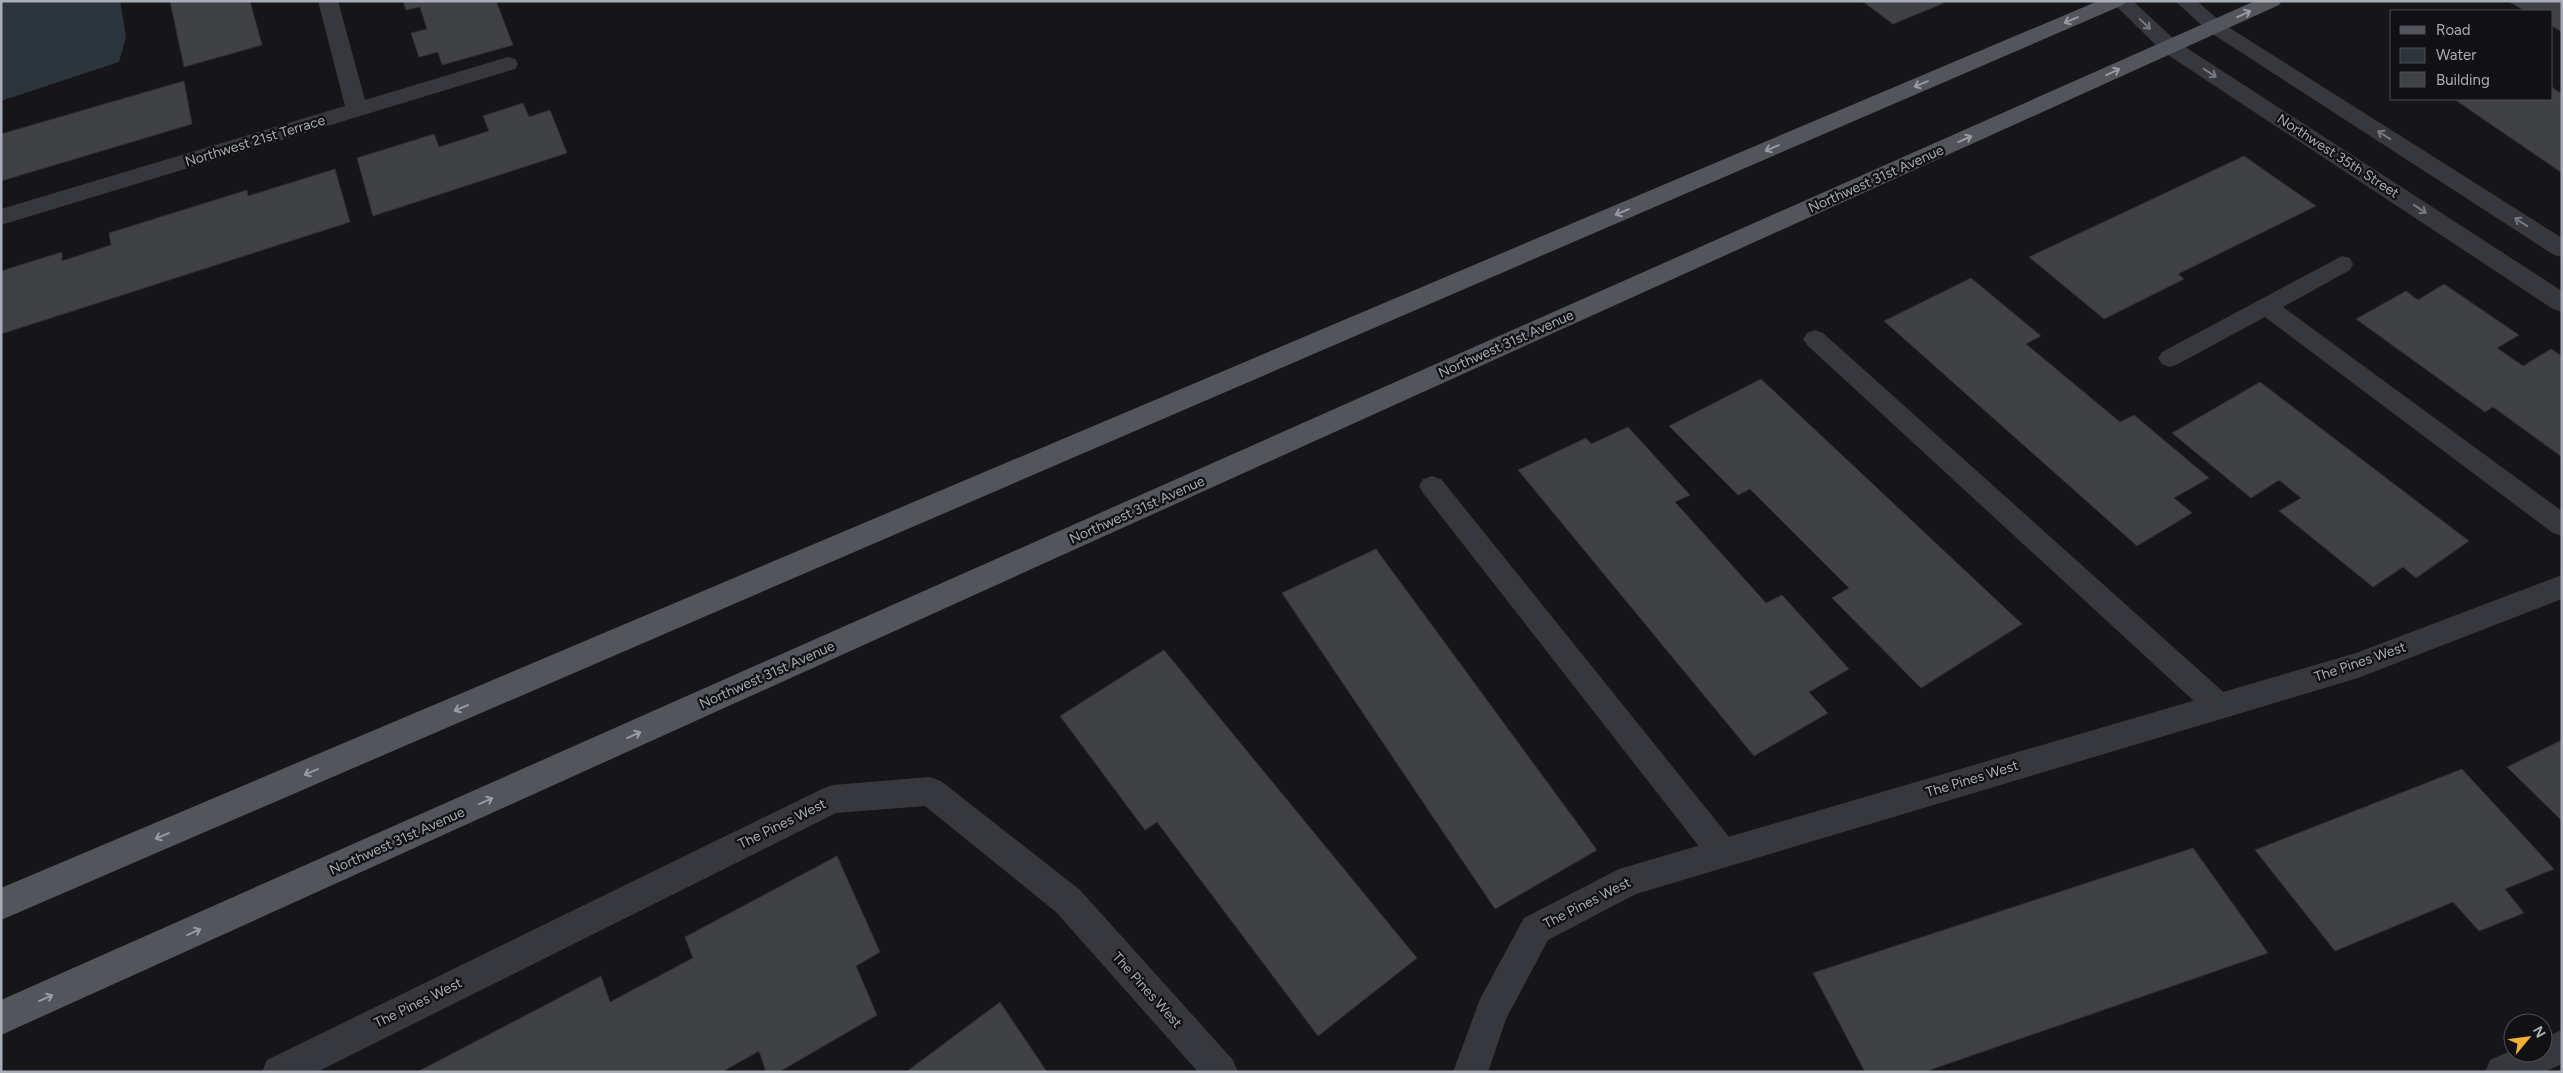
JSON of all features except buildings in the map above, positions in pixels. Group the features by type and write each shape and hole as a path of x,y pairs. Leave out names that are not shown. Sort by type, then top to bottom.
{"main road":[{"path":"1,904 2116,1"},
{"name":"Northwest 31st Avenue","path":"1,1018 2272,1"}],"street":[{"path":"328,1 357,110"},
{"name":"Northwest 35th Street","path":"2121,1 2170,46 2562,303"},
{"path":"2185,1 2215,27 2562,248"},
{"name":"Northwest 21st Terrace","path":"1,217 508,64"},
{"name":"The Pines West","path":"1470,1072 1492,1011 1536,929 1630,880 2358,665 2562,587"},
{"name":"The Pines West","path":"279,1072 833,799 930,791 1068,901 1221,1072"},
{"path":"2502,1072 2562,1047"}],"lane":[{"path":"2170,358 2342,264"},
{"path":"2266,306 2562,525"},
{"path":"1815,339 2219,706"},
{"path":"1432,486 1723,853"}],"water":[{"path":"1,1 120,1 126,37 119,62 1,101"}]}
